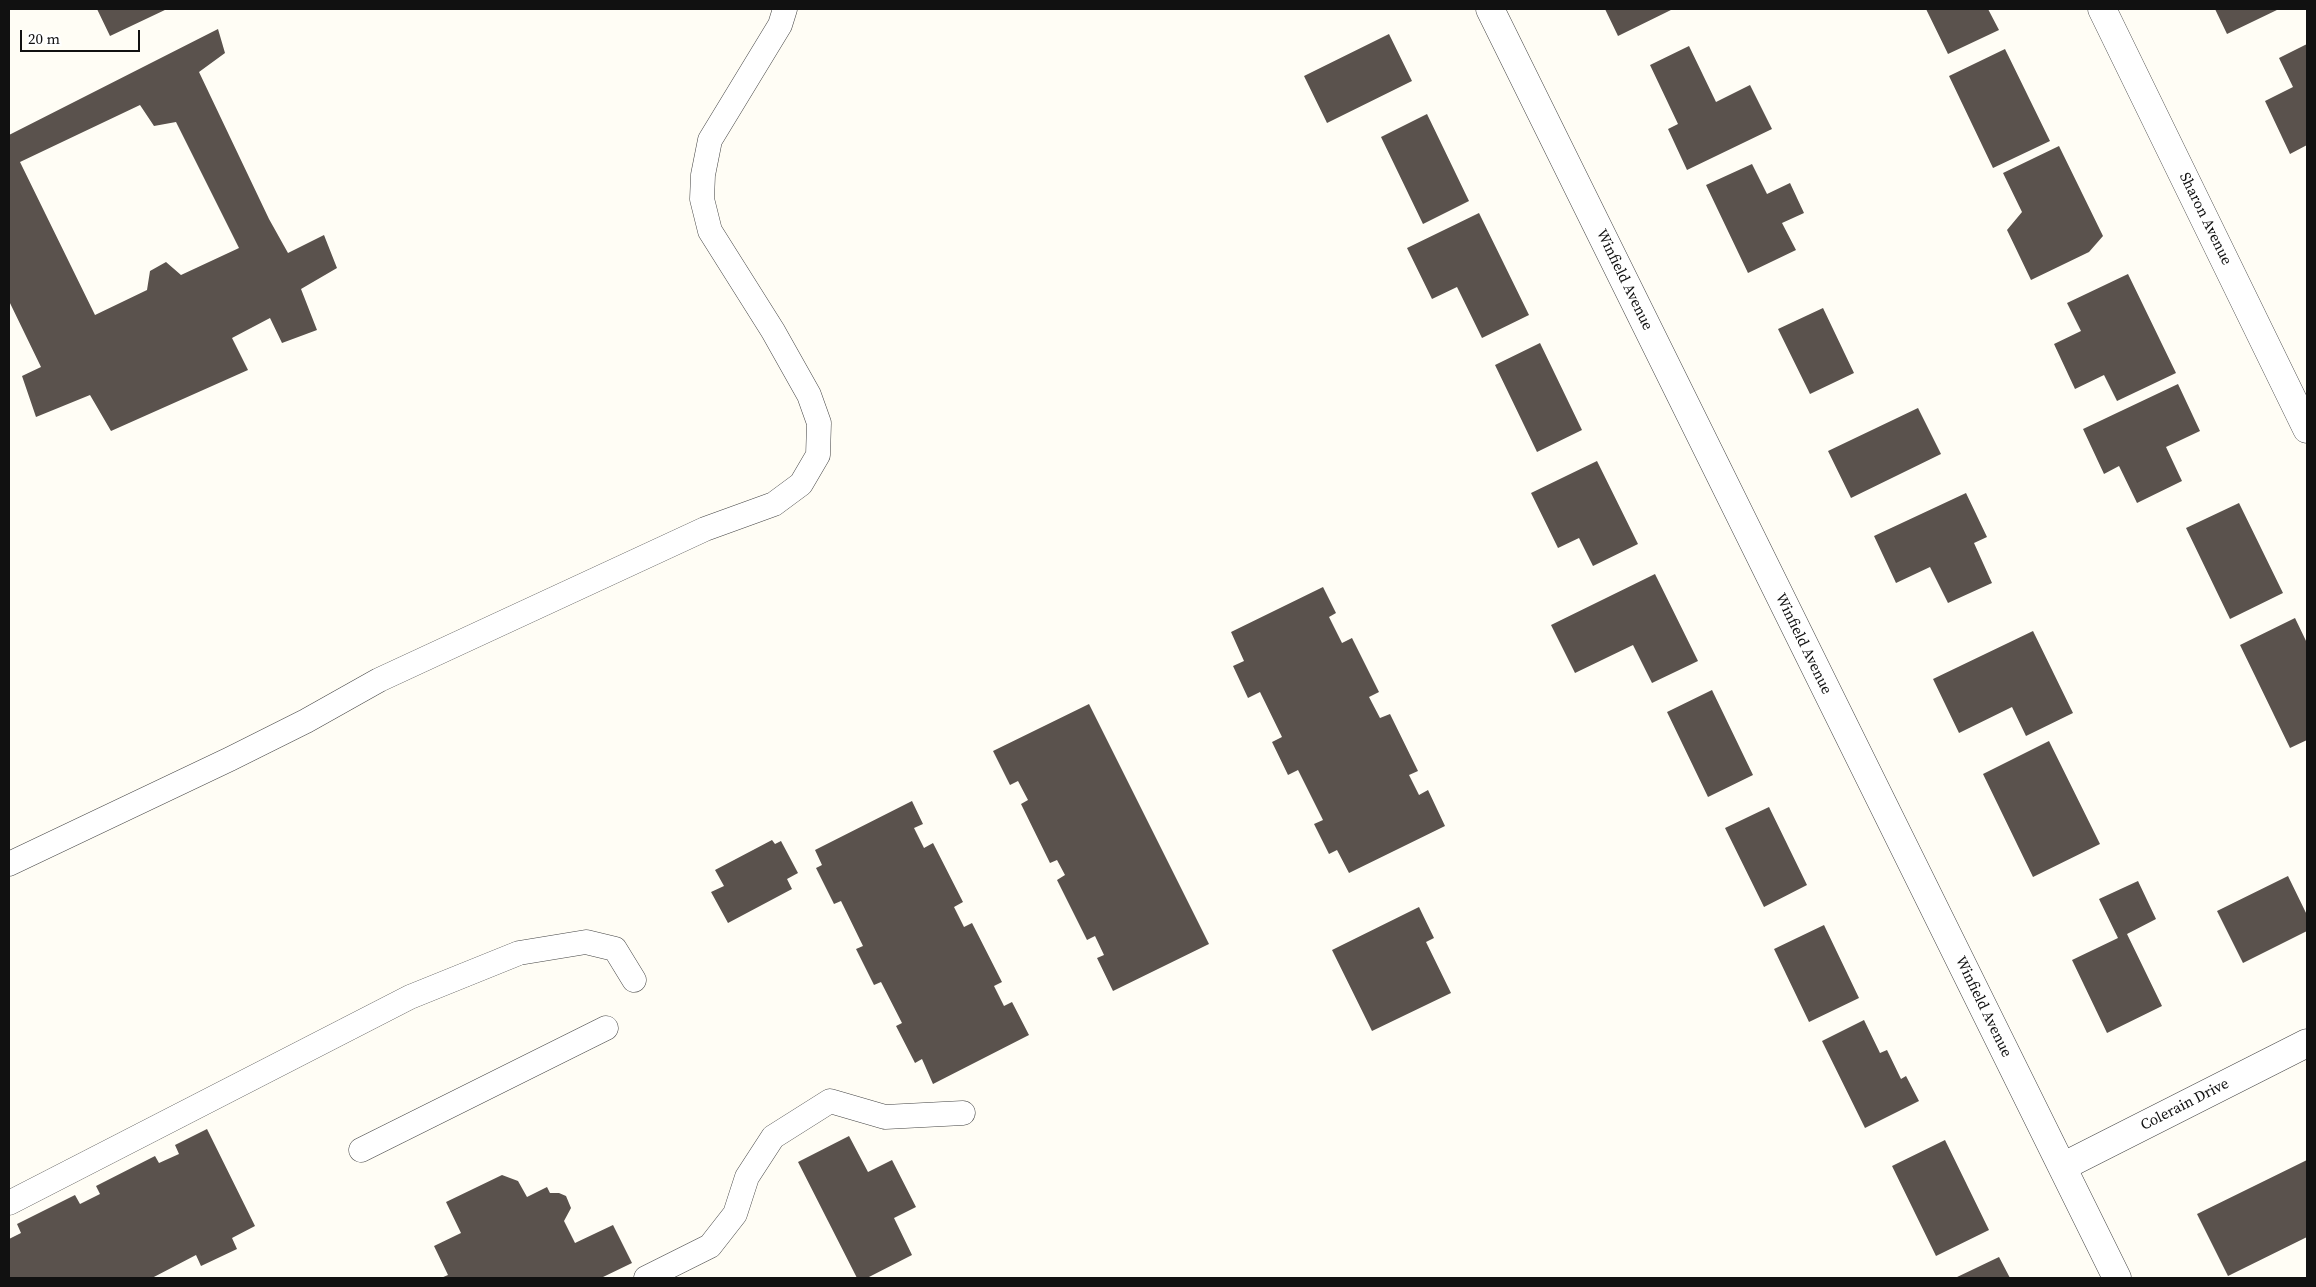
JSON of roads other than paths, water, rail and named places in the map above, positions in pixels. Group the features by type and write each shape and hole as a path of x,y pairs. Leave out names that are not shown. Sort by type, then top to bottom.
{"street":[{"name":"Winfield Avenue","path":"1490,9 2117,1278"},
{"name":"Sharon Avenue","path":"2102,9 2307,429"},
{"name":"Colerain Drive","path":"2062,1167 2307,1043"}],"lane":[{"path":"9,864 230,759 306,721 379,680 705,529 774,504 801,484 818,455 819,423 808,395 773,331 710,231 702,199 703,175 710,140 780,25 785,9"},
{"path":"9,1203 410,997 519,953 586,942 615,949 634,980"},
{"path":"361,1150 606,1028"},
{"path":"646,1278 710,1246 734,1214 747,1177 773,1137 830,1101 885,1117 962,1112"}]}
